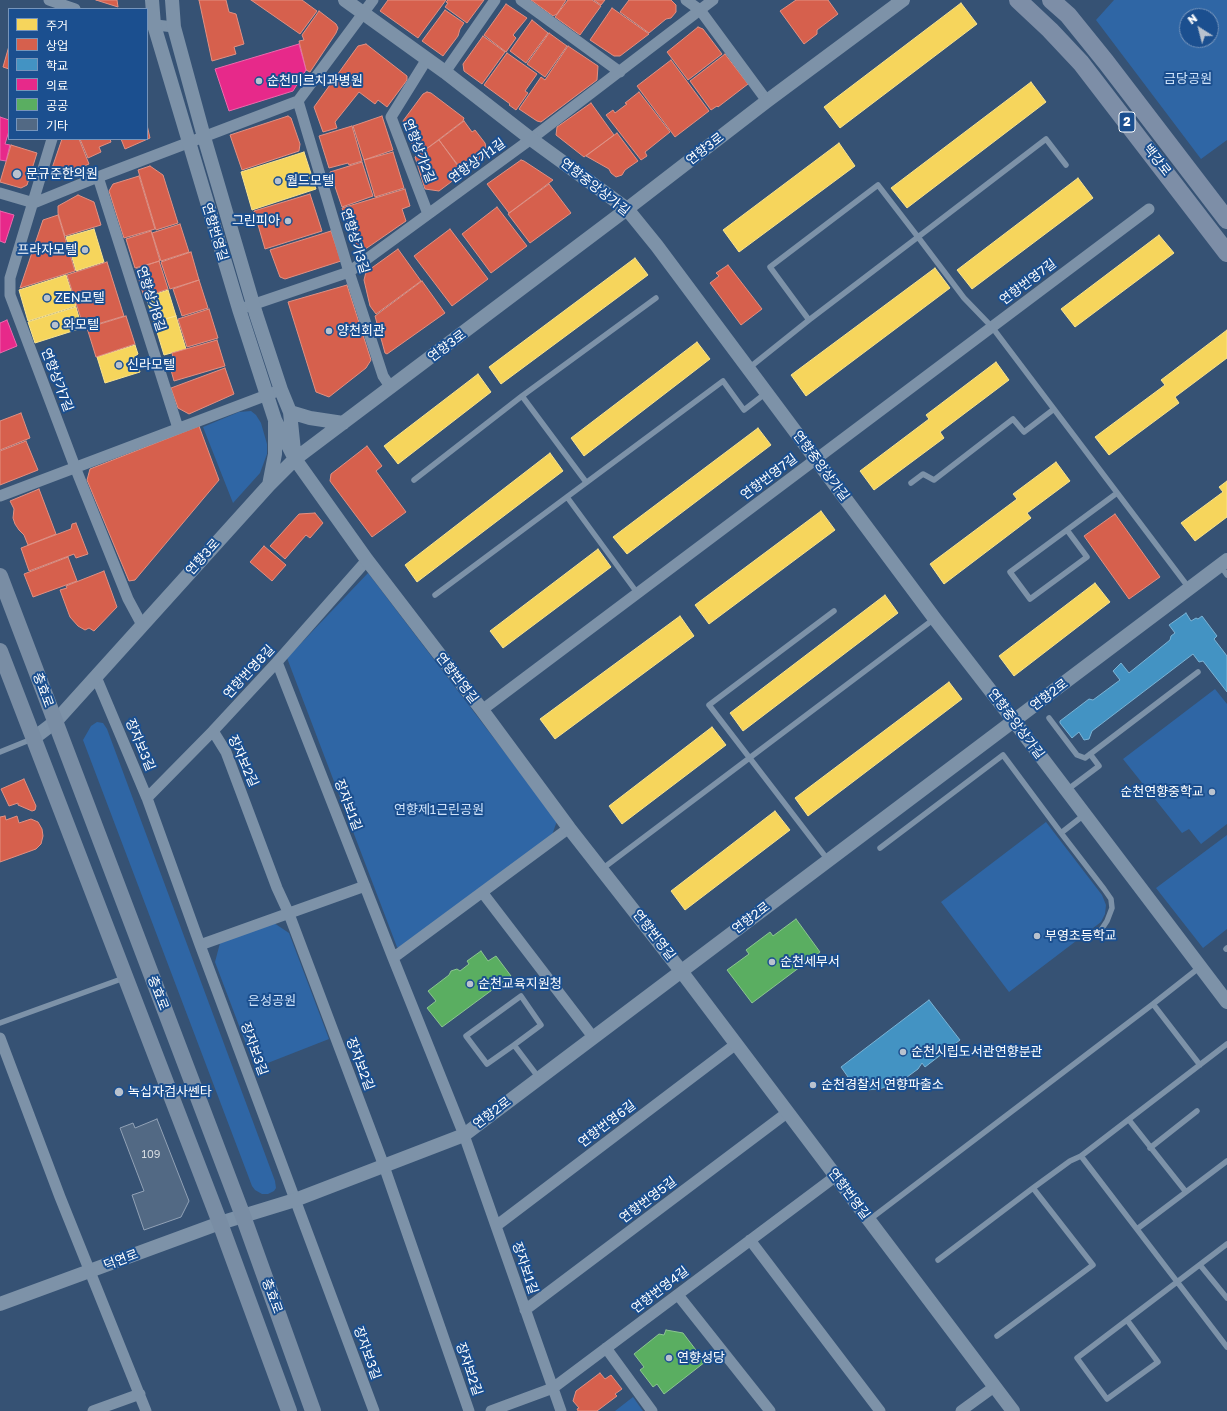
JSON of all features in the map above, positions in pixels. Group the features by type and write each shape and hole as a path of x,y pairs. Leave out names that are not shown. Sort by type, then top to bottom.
{"main road":[{"name":"백강로","path":"1018,0 1082,63 1227,253"},
{"name":"백강로","path":"1051,0 1068,15 1106,62 1187,170 1227,220"},
{"name":"충효로","path":"0,576 243,1216 313,1411"},
{"name":"충효로","path":"0,651 220,1223 289,1411"}],"street":[{"path":"49,0 72,8"},
{"name":"연향번영길","path":"152,0 150,25 188,142 266,396 275,420 295,459 367,560 482,710 569,828 681,971 1013,1411"},
{"name":"연향번영길","path":"172,0 174,27 204,137 254,305 281,390 290,412 295,459"},
{"name":"연향중앙상가길","path":"345,0 427,59 531,139 627,209 657,246 935,619 1227,1002"},
{"path":"0,193 34,203 188,142 298,101 373,0"},
{"path":"444,72 495,0"},
{"path":"521,0 620,72"},
{"path":"686,0 700,10 767,101"},
{"name":"연향상가1길","path":"239,309 349,272 531,139 713,0"},
{"name":"연향3로","path":"34,738 55,722 269,485 295,459 627,209 767,101 903,0"},
{"path":"150,25 174,27"},
{"name":"연향상가2길","path":"427,59 391,117 428,214"},
{"name":"연향상가3길","path":"298,101 349,272 383,376 391,388"},
{"name":"연향상가7길","path":"52,140 34,203 10,278 10,295 75,467 128,599 142,625"},
{"name":"연향상가8길","path":"98,177 178,428"},
{"name":"연향번영7길","path":"482,710 1149,209"},
{"path":"0,496 281,390"},
{"path":"290,412 310,418 343,423"},
{"path":"269,485 274,454 275,420"},
{"name":"연향번영8길","path":"147,798 213,731 277,662 367,560"},
{"name":"연향2로","path":"243,1216 295,1200 464,1134 1189,588 1225,567"},
{"name":"장자보1길","path":"277,662 464,1134 561,1411"},
{"name":"장자보3길","path":"96,676 147,798 200,946 374,1411"},
{"name":"장자보2길","path":"213,731 226,752 384,1166 469,1411"},
{"path":"393,958 569,828"},
{"path":"200,946 365,886"},
{"path":"482,892 593,1037"},
{"path":"0,1038 60,1197 146,1411"},
{"name":"연향번영6길","path":"496,1226 736,1044"},
{"name":"연향번영5길","path":"525,1310 788,1112"},
{"name":"연향번영4길","path":"491,1411 553,1388 836,1176"},
{"name":"덕연로","path":"0,1304 220,1223 243,1216"},
{"path":"750,1240 880,1411"},
{"path":"678,1295 770,1411"},
{"path":"606,1348 652,1411"},
{"path":"961,1411 994,1387"},
{"path":"93,1411 140,1394"}],"lane":[{"path":"748,369 1046,139 1066,165"},
{"path":"810,320 770,267 878,185 964,298 992,327 1189,588"},
{"path":"414,480 522,396 656,298"},
{"path":"435,596 723,381 744,410 766,393"},
{"path":"522,396 586,482"},
{"path":"911,483 923,474 934,480 1013,419 1024,432 1054,410"},
{"path":"1067,530 1087,557 1030,600 1010,572 1117,493"},
{"path":"566,497 638,594"},
{"path":"828,860 709,705 834,611"},
{"path":"602,869 935,619"},
{"path":"1049,718 1077,755 1085,758 1198,672"},
{"path":"0,752 34,738"},
{"path":"1066,790 1099,766 1090,754"},
{"path":"880,848 1003,756 1111,899 1112,908 1107,921 1100,930"},
{"path":"1061,833 1085,814"},
{"path":"869,1220 1200,967"},
{"path":"0,1022 126,977"},
{"path":"521,996 541,1024 514,1044 486,1064 466,1036 521,996"},
{"path":"1153,1004 1200,1065"},
{"path":"514,1044 539,1078"},
{"path":"938,1260 1070,1161 1081,1156 1227,1044"},
{"path":"1150,1148 1197,1111"},
{"path":"1129,1120 1186,1192"},
{"path":"1081,1156 1227,1347"},
{"path":"1137,1229 1227,1161"},
{"path":"997,1336 1093,1266 1033,1188"},
{"path":"1127,1320 1158,1362 1107,1399 1077,1358 1127,1320 1177,1282 1200,1265 1227,1244"},
{"path":"1200,1265 1227,1298"}],"green space":[{"name":"금당공원","path":"1114,0 1227,0 1227,140 1201,159 1096,20"},
{"path":"251,411 256,415 261,423 267,444 267,454 260,473 233,503 203,427 239,412"},
{"name":"연향제1근린공원","path":"368,573 557,821 552,835 400,949 397,947 287,658"},
{"path":"1215,689 1227,704 1227,824 1201,844 1189,829 1182,833 1123,759"},
{"path":"97,722 103,723 107,729 275,1181 276,1188 268,1194 262,1194 255,1190 252,1186 83,740 91,726"},
{"path":"1046,822 1102,895 1106,905 1105,914 1101,922 1009,992 941,902"},
{"path":"1227,835 1227,929 1203,948 1156,888"},
{"name":"은성공원","path":"274,923 289,933 329,1039 255,1068 215,962 220,943"},
{"path":"633,1397 643,1411 615,1411"}],"building: 주거":[{"path":"961,3 977,24 840,128 824,107"},
{"path":"1031,82 1046,102 907,208 891,188"},
{"path":"839,143 855,166 739,252 723,230"},
{"name":"월드모텔","path":"304,152 316,189 252,210 241,172"},
{"path":"1078,178 1093,198 972,289 957,270"},
{"name":"프라자모텔","path":"94,229 104,262 76,271 66,237"},
{"path":"1159,235 1174,253 1075,327 1061,309"},
{"path":"635,258 648,275 501,384 489,367"},
{"path":"935,268 950,288 806,396 791,375"},
{"name":"ZEN모텔","path":"66,275 76,306 28,321 19,290"},
{"path":"168,290 176,316 154,322 146,297"},
{"name":"와모텔","path":"76,307 82,328 35,343 28,322"},
{"path":"176,316 186,349 164,355 154,322"},
{"path":"1227,330 1227,358 1175,397 1179,403 1109,455 1095,437 1165,385 1161,380"},
{"path":"697,342 710,359 584,456 571,438"},
{"name":"신라모텔","path":"135,345 138,354 135,356 140,372 105,383 97,357"},
{"path":"996,362 1009,380 940,432 944,438 874,490 860,471 929,419 926,415"},
{"path":"478,374 491,392 398,464 384,446"},
{"path":"758,428 771,445 627,554 613,537"},
{"path":"550,453 563,471 417,582 405,565"},
{"path":"1056,462 1070,481 1027,513 1031,518 944,584 930,564 1017,499 1013,494"},
{"path":"1227,481 1227,517 1195,541 1181,523 1223,492 1219,487"},
{"path":"821,511 835,530 709,624 695,605"},
{"path":"598,549 611,567 503,648 490,631"},
{"path":"1095,583 1110,602 1014,676 999,656"},
{"path":"885,595 898,613 743,731 730,713"},
{"path":"680,616 694,636 555,739 540,719"},
{"path":"949,682 962,699 808,816 795,798"},
{"path":"712,727 726,745 622,824 609,806"},
{"path":"775,811 790,830 685,910 671,891"}],"building: 상업":[{"path":"96,0 117,0 118,7"},
{"path":"199,0 226,0 229,12 236,14 244,44 234,47 236,54 212,61"},
{"path":"251,0 302,0 317,11 300,34"},
{"path":"388,0 446,0 418,38 380,11"},
{"path":"448,0 484,0 467,23 445,7"},
{"path":"531,0 566,0 557,14 553,16"},
{"path":"568,0 592,0 601,6 580,35 555,17"},
{"path":"594,0 605,0 601,5"},
{"path":"629,0 671,0 676,5 676,12 671,18 666,19 649,33 620,12"},
{"path":"796,0 828,0 838,14 817,30 817,34 804,44 780,11"},
{"path":"506,4 527,18 513,35 516,38 506,52 484,35"},
{"path":"612,8 649,34 620,56 614,56 590,40"},
{"path":"445,10 464,23 458,36 443,56 422,41"},
{"path":"319,11 336,24 338,28 310,72 306,70 299,41 304,40 302,35"},
{"path":"532,20 548,33 526,63 510,51"},
{"path":"698,27 703,29 722,54 688,80 667,52"},
{"path":"549,33 567,46 545,77 527,64"},
{"path":"483,36 505,52 482,84 464,71 463,64"},
{"path":"366,44 407,76 407,80 387,107 378,100 375,104 359,92 335,122 337,128 323,132 314,107 358,46"},
{"path":"568,46 598,66 597,80 541,122 537,121 519,109 541,77 545,80"},
{"path":"8,50 8,69 3,67"},
{"path":"507,53 537,74 525,91 528,93 516,110 484,85"},
{"path":"725,54 748,84 718,107 717,106 711,110 690,81"},
{"path":"671,60 709,111 675,137 637,86"},
{"path":"427,92 431,93 464,118 463,121 417,156 403,121 423,94"},
{"path":"639,92 670,132 645,152 647,156 641,160 606,115 613,110 615,113"},
{"path":"591,103 614,135 584,157 556,135 557,127"},
{"path":"288,116 291,118 300,144 299,151 242,170 230,135"},
{"path":"382,116 393,150 364,160 353,126"},
{"path":"464,121 472,132 475,130 485,143 487,156 464,173 439,140"},
{"path":"352,126 362,161 349,165 348,163 329,168 319,136"},
{"path":"617,133 638,161 625,170 622,175 616,177 609,169 586,156"},
{"path":"62,140 79,140 89,164 62,175 61,177 50,174"},
{"path":"80,140 110,140 111,142 99,147 101,152 88,158"},
{"path":"121,140 145,140 125,149"},
{"path":"439,140 463,173 439,191 425,189 415,157"},
{"path":"11,145 37,153 27,185 21,188 0,182"},
{"path":"393,152 404,188 375,197 364,160"},
{"path":"521,160 553,180 509,213 487,184"},
{"path":"362,162 373,196 342,207 330,172"},
{"path":"150,166 163,175 178,223 156,230 138,170"},
{"path":"139,176 155,229 124,238 109,191 113,184"},
{"path":"549,184 571,213 530,243 508,214"},
{"path":"405,189 410,206 402,209 406,221 364,250 355,246 342,208"},
{"name":"그린피아","path":"310,194 322,231 265,249 254,211"},
{"path":"78,195 94,202 101,225 65,236 58,213 58,206"},
{"path":"497,207 527,246 491,273 462,234"},
{"path":"58,215 75,271 20,288 43,220"},
{"path":"180,224 189,252 161,261 152,233"},
{"path":"450,229 488,279 452,306 414,256"},
{"path":"151,231 160,261 135,268 126,239"},
{"path":"331,231 341,261 285,279 280,277 270,250"},
{"path":"398,249 421,281 376,314 370,306 364,280 366,272"},
{"path":"191,252 199,280 170,289 161,262"},
{"path":"159,261 168,289 144,297 136,269"},
{"path":"107,262 124,316 84,328 67,275"},
{"path":"728,265 762,309 741,325 710,283 719,276 716,273"},
{"path":"199,280 208,308 182,316 173,289"},
{"path":"422,281 445,313 387,354 385,353 375,316"},
{"name":"양천회관","path":"347,285 371,360 366,368 329,397 316,392 288,302"},
{"path":"209,309 218,338 187,347 178,319"},
{"path":"126,316 135,344 96,357 87,328"},
{"path":"217,340 225,366 174,381 169,363 174,362 172,353"},
{"path":"225,368 234,394 189,414 178,408 171,388"},
{"path":"21,413 30,438 0,450 0,421"},
{"path":"199,426 219,480 135,580 129,581 87,480 90,469"},
{"path":"26,441 38,470 0,485 0,451"},
{"path":"367,446 382,466 376,471 406,512 372,537 330,481 331,474"},
{"path":"39,489 56,534 28,545 24,535 15,524 13,518 14,509 10,501"},
{"path":"315,513 323,523 310,538 306,535 285,559 270,546 299,514"},
{"path":"1115,514 1160,577 1129,599 1084,536"},
{"path":"76,523 88,554 76,558 74,554 29,571 21,548 71,529 72,524"},
{"path":"264,546 286,565 272,581 250,562"},
{"path":"68,557 77,581 33,597 24,574"},
{"path":"104,571 117,607 94,631 89,628 85,630 78,626 70,617 60,590 67,588 66,586"},
{"path":"24,779 36,806 35,810 32,811 18,805 18,803 9,806 1,789"},
{"path":"5,816 6,820 17,816 19,823 31,819 38,822 42,829 43,836 41,844 36,849 0,862 0,817"},
{"path":"600,1373 605,1379 611,1375 622,1389 615,1394 617,1396 597,1411 578,1411 577,1409 579,1408 573,1401 576,1391"}],"building: 학교":[{"path":"1186,613 1191,621 1202,616 1217,636 1214,639 1227,656 1227,692 1203,661 1199,662 1193,654 1092,731 1089,739 1084,740 1079,732 1072,738 1060,721 1089,699 1093,700 1120,680 1113,671 1121,663 1129,673 1170,640 1171,636 1175,633 1169,625"},
{"name":"순천시립도서관연향분관","path":"929,1000 960,1040 925,1067 922,1063 918,1069 899,1083 879,1089 865,1090 855,1087 841,1067"}],"building: 의료":[{"name":"순천미르치과병원","path":"299,44 306,70 293,91 229,111 215,69"},
{"path":"0,117 8,120 8,134 5,144 10,145 6,161 0,160"},
{"path":"0,211 14,215 5,243 0,241"},
{"path":"7,320 17,346 0,353 0,323"}],"building: 공공":[{"name":"순천세무서","path":"796,919 820,952 752,1003 727,970 749,954 746,950 770,932 773,936"},
{"name":"순천교육지원청","path":"481,951 488,961 496,956 511,976 442,1027 427,1008 436,1001 428,991 449,975 451,971 457,969 460,971 469,964 467,961"},
{"name":"연향성당","path":"666,1330 683,1333 705,1362 664,1394 657,1384 653,1387 640,1370 644,1367 634,1354 659,1334 664,1335"}],"building: 기타":[{"path":"157,1119 189,1201 181,1217 144,1230 132,1195 144,1191 120,1128 133,1123 135,1128"}],"place":[{"name":"순천미르치과병원","path":"259,81"},
{"name":"문규준한의원","path":"17,174"},
{"name":"월드모텔","path":"278,181"},
{"name":"그린피아","path":"288,221"},
{"name":"프라자모텔","path":"85,250"},
{"name":"ZEN모텔","path":"47,298"},
{"name":"와모텔","path":"55,325"},
{"name":"양천회관","path":"329,331"},
{"name":"신라모텔","path":"119,365"},
{"name":"순천연향중학교","path":"1212,792"},
{"name":"부영초등학교","path":"1037,936"},
{"name":"순천세무서","path":"772,962"},
{"name":"순천교육지원청","path":"470,984"},
{"name":"순천시립도서관연향분관","path":"903,1052"},
{"name":"순천경찰서 연향파출소","path":"813,1085"},
{"name":"녹십자검사쎈타","path":"119,1092"},
{"name":"연향성당","path":"669,1358"}]}
